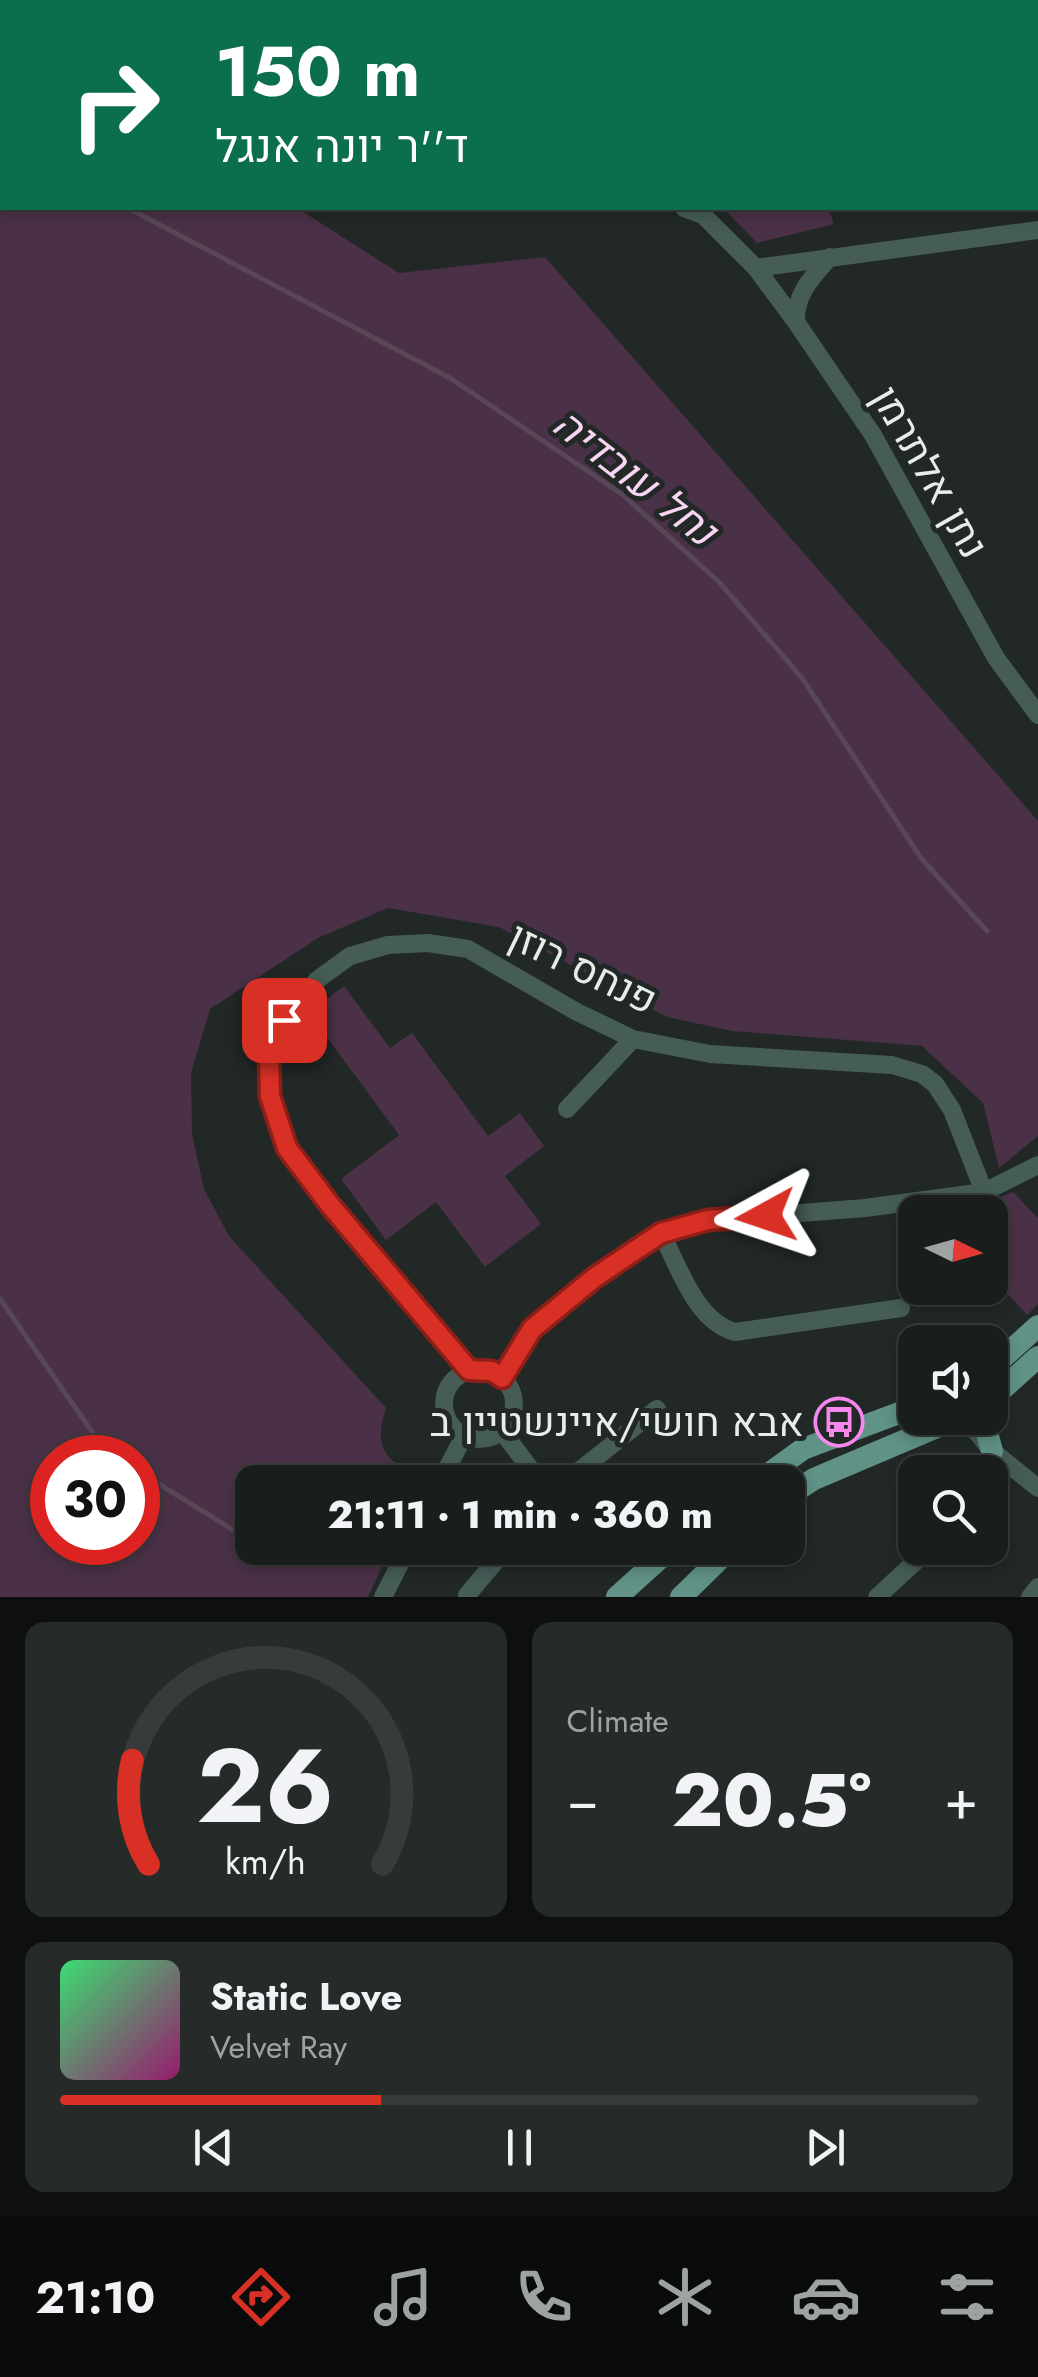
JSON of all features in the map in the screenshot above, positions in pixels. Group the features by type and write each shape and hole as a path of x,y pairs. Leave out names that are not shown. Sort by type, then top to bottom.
{"main road":[{"path":"1008,1353 1038,1326"},
{"path":"1008,1388 1038,1357"},
{"path":"781,1465 802,1450 898,1413"},
{"path":"805,1485 921,1435"},
{"path":"992,1435 992,1451"},
{"path":"617,1597 653,1565"},
{"path":"638,1597 666,1565"},
{"path":"681,1597 714,1565"}],"street":[{"name":"נתן אלתרמן","path":"708,211 796,322 873,435 996,658 1038,715"},
{"path":"756,268 1038,230"},
{"path":"796,322 796,308 805,286 830,257"},
{"name":"פנחס רוזן","path":"469,1370 287,1148 270,1096 269,1056 284,1020 317,980 350,956 388,945 468,949 577,1012 633,1038 710,1054 892,1065 922,1074 935,1084 952,1110 984,1192"},
{"path":"567,1108 633,1038"},
{"path":"502,1378 532,1329 594,1278 661,1233 708,1220 865,1208 984,1192 1016,1180 1038,1165"},
{"path":"661,1233 707,1317 720,1328 735,1332 901,1308"},
{"path":"469,1370 492,1371 502,1378 514,1398 510,1421 502,1431 484,1440 464,1436 447,1419 444,1408 450,1384 469,1370"},
{"path":"587,1465 657,1410"},
{"path":"502,1431 527,1465"},
{"path":"977,1435 1031,1484 1038,1500"},
{"path":"449,1465 464,1436"},
{"path":"383,1597 399,1565"},
{"path":"467,1595 492,1565"},
{"path":"877,1597 912,1565"},
{"path":"1030,1597 1038,1587"}],"shaded area":[{"path":"0,210 300,210 399,273 545,257 1038,821 1038,1136 999,1168 983,1103 922,1046 732,1031 667,1017 499,927 388,908 318,938 210,1009 191,1073 192,1134 204,1189 229,1236 386,1408 382,1445 400,1465 235,1465 235,1565 383,1565 368,1597 0,1597"},
{"path":"829,210 834,224 757,243 728,213"},
{"path":"344,986 390,1048 412,1033 488,1136 520,1113 544,1146 505,1176 541,1224 485,1267 436,1202 386,1240 341,1179 399,1135 309,1013"},
{"path":"1013,1192 1038,1218 1038,1304 1027,1315 1008,1294 1006,1195"}],"waterway":[{"name":"נחל עובדיה","path":"132,210 450,378 623,495 720,583 802,678 921,858 987,931"},
{"path":"0,1299 94,1435"},
{"path":"160,1485 235,1531"}],"place":[{"name":"אבא חושי/איינשטיין ב","path":"839,1422"}],"route":[{"path":"284,1020 269,1056 270,1096 287,1148 469,1370 492,1371 502,1378 532,1329 594,1278 661,1233 708,1220 766,1216"}]}
